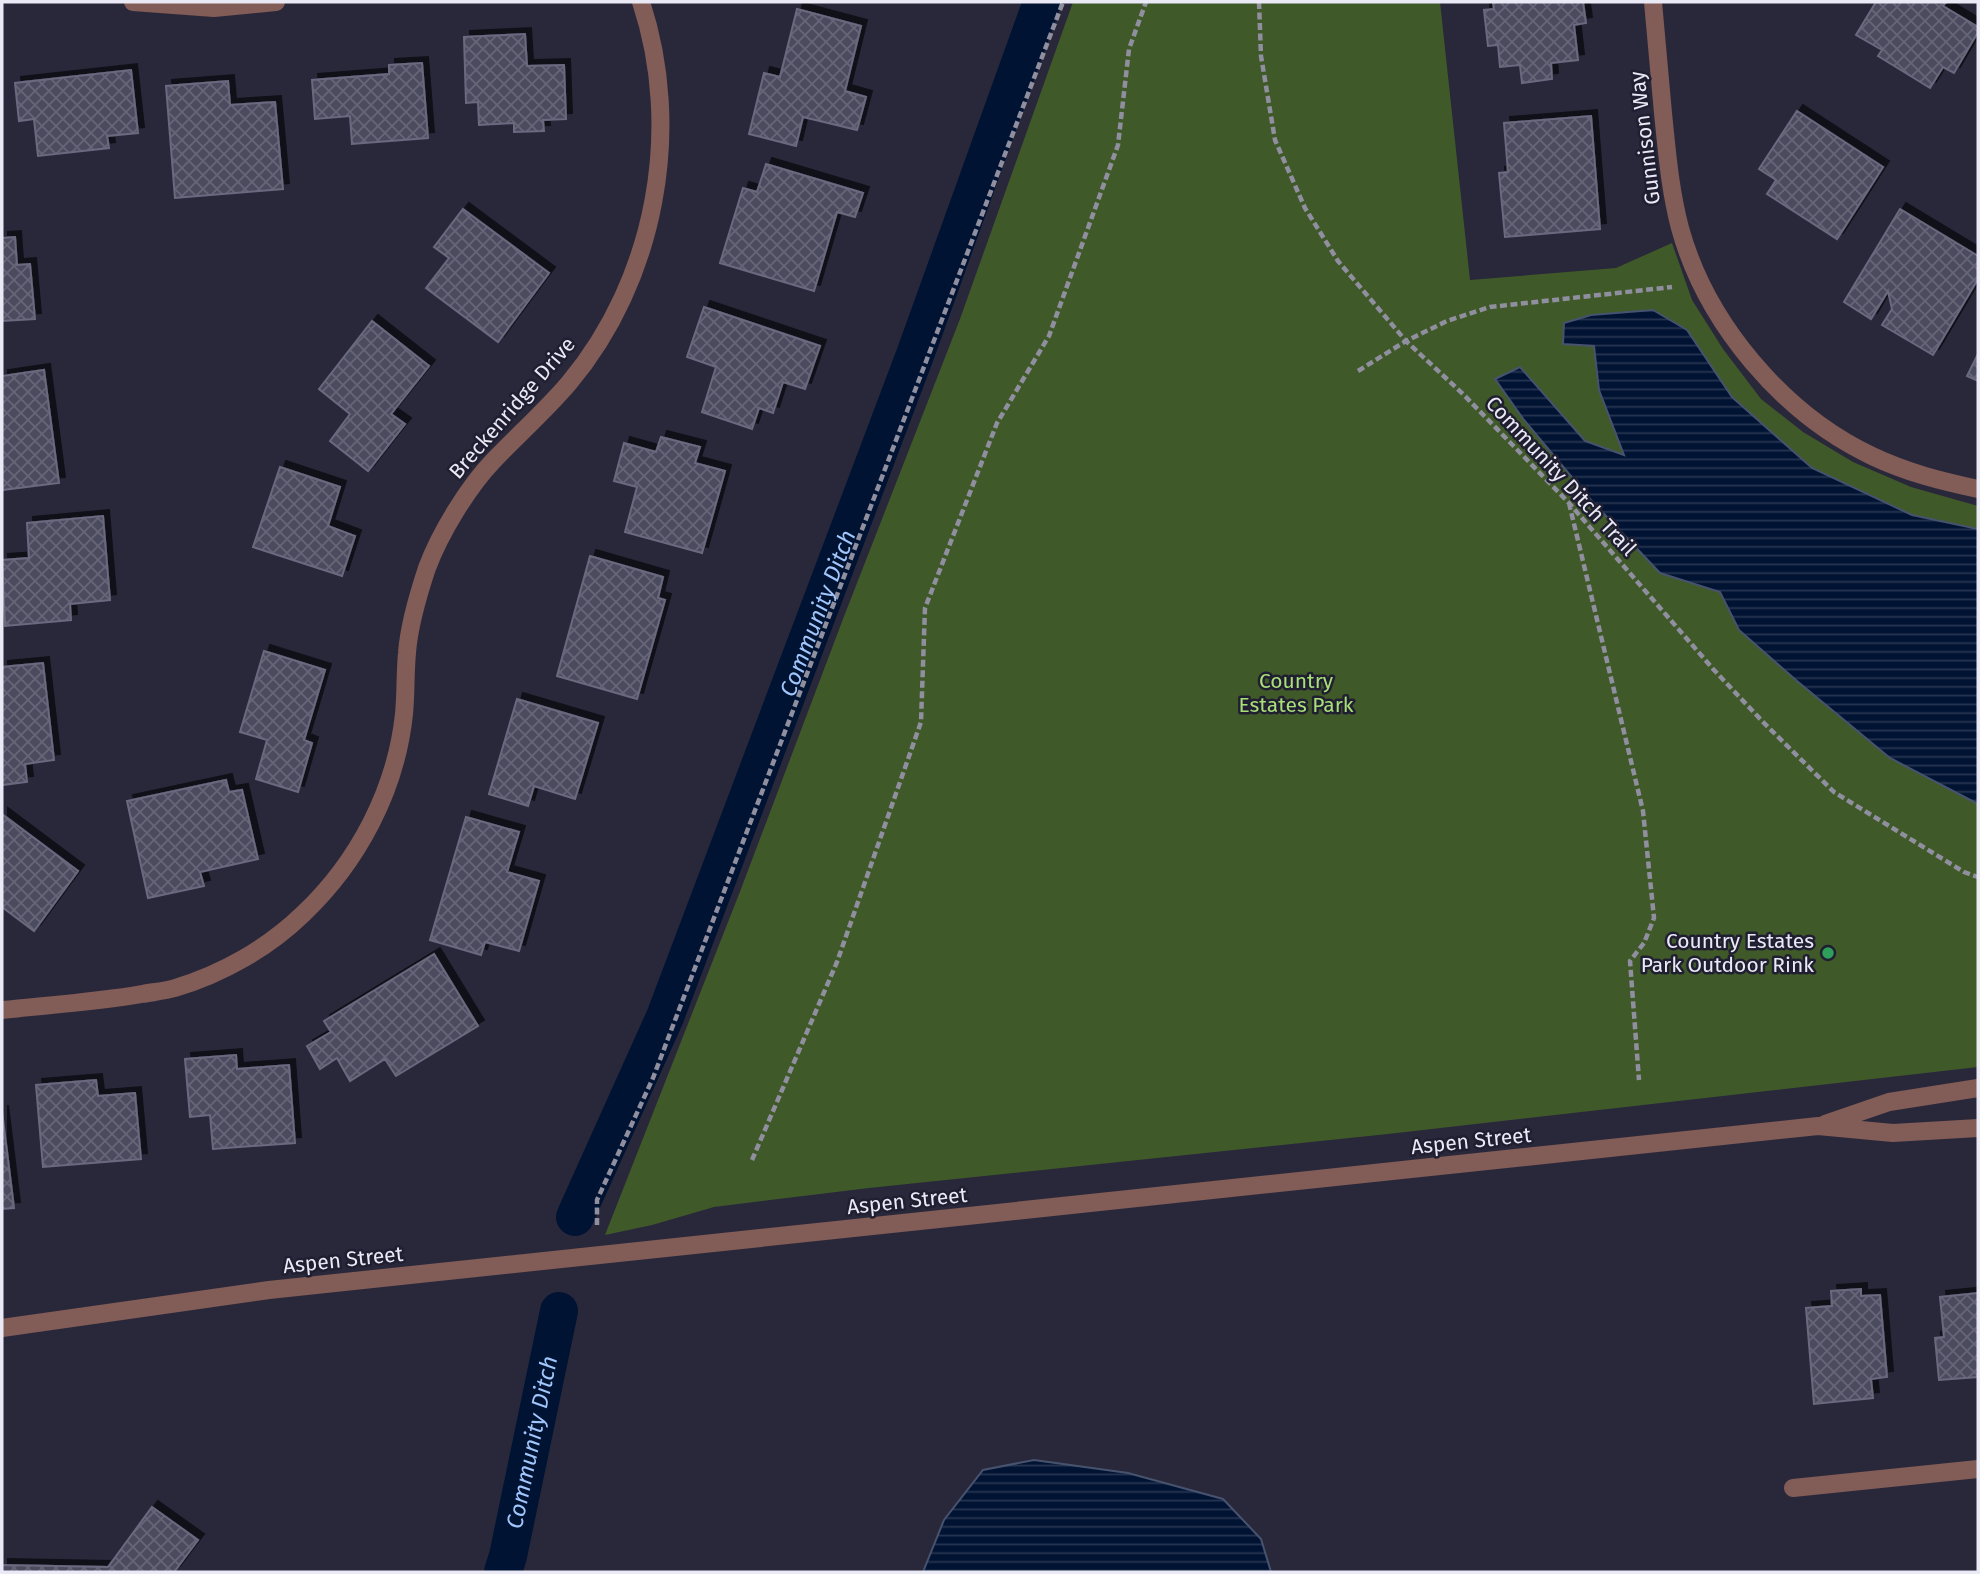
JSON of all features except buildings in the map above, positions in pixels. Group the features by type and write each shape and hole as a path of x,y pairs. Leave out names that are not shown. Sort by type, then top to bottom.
{"street":[{"path":"133,2 214,8 276,2"},
{"name":"Breckenridge Drive","path":"2,1010 120,998 174,988 218,971 250,955 302,915 322,894 361,843 379,810 391,776 404,716 407,652 412,622 428,567 457,509 475,482 571,381 604,333 626,290 644,244 659,161 660,94 649,27 641,2"},
{"name":"Gunnison Way","path":"1653,2 1669,179 1680,229 1701,284 1734,340 1776,388 1826,430 1871,456 1925,477 1978,489"},
{"name":"Aspen Street","path":"1818,1126 1889,1102 1978,1088"},
{"name":"Aspen Street","path":"2,1328 269,1290 1818,1126 1893,1133 1978,1128"},
{"path":"1793,1488 1978,1469"}],"path":[{"path":"597,1225 597,1200 653,1078 1063,2"},
{"path":"752,1160 837,962 921,722 925,608 997,423 1049,336 1118,145 1129,48 1146,2"},
{"name":"Community Ditch Trail","path":"1259,2 1261,56 1275,140 1305,208 1338,261 1406,341 1463,394 1568,502 1714,670 1834,792 1964,872 1978,877"},
{"path":"1358,371 1406,341 1447,321 1490,307 1701,284"},
{"path":"1568,502 1643,811 1654,918 1644,943 1630,961 1639,1080"}],"green space":[{"name":"Country Estates Park","path":"1073,2 1440,2 1470,280 1616,268 1672,243 1692,300 1723,349 1761,399 1803,432 1853,462 1911,487 1978,506 1978,1067 1388,1134 869,1188 714,1207 605,1235 960,319"}],"water":[{"path":"1653,310 1687,330 1732,397 1812,468 1912,515 1978,529 1978,804 1890,758 1739,630 1720,592 1660,573 1591,500 1524,420 1495,379 1520,367 1585,441 1624,455 1599,390 1594,346 1563,344 1564,323 1591,315"},
{"path":"1034,1460 1128,1473 1223,1499 1261,1539 1271,1572 923,1572 944,1520 983,1470"}],"waterway":[{"name":"Community Ditch","path":"575,1217 665,1017 915,355 1042,2"},
{"name":"Community Ditch","path":"503,1572 559,1311"}],"place":[{"name":"Country Estates Park Outdoor Rink","path":"1828,953"}]}
